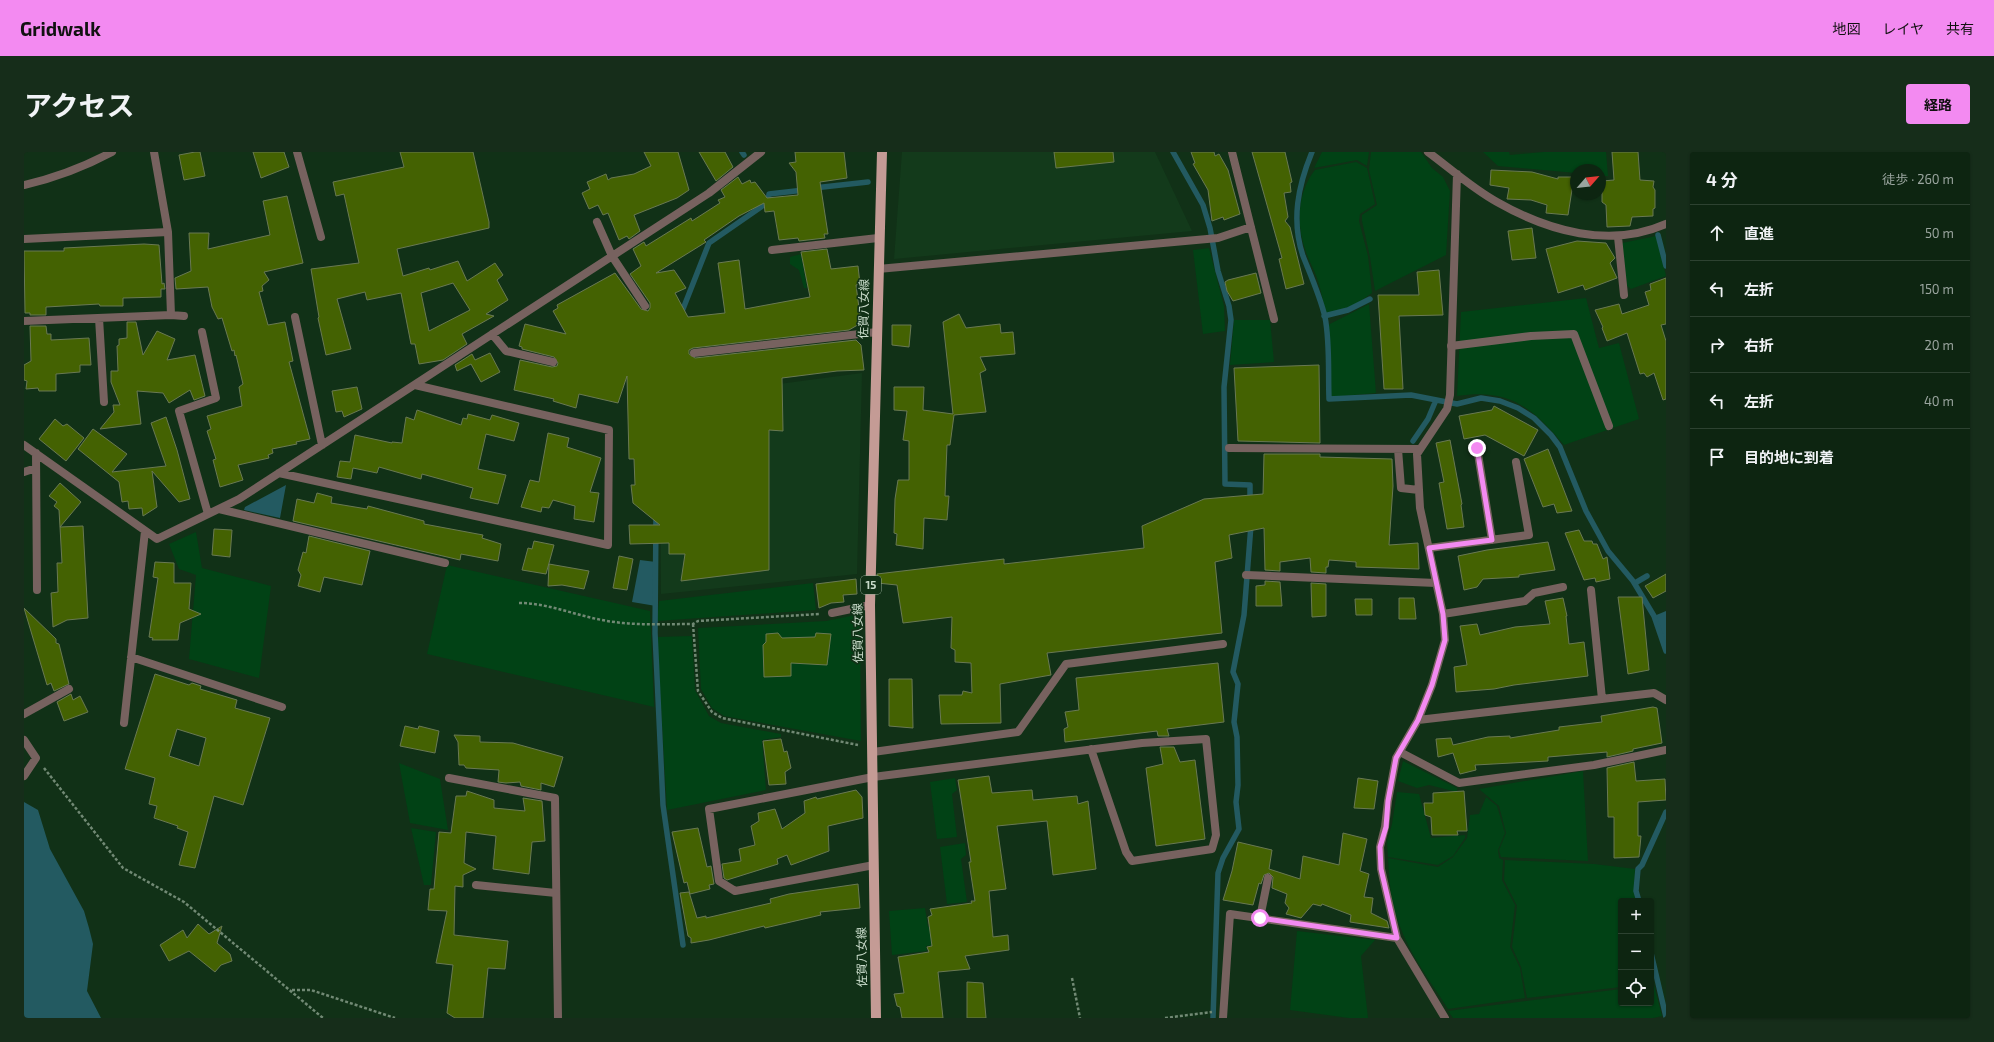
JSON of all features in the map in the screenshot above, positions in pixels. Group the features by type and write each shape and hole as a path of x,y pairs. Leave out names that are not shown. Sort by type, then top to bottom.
{"main road":[{"name":"佐賀八女線","path":"876,1018 870,605 878,238 882,152"}],"street":[{"path":"24,185 62,174 92,163 112,152"},
{"path":"154,152 168,232 172,315"},
{"path":"297,152 321,237"},
{"path":"24,445 156,539 239,499 279,474 709,193 761,152"},
{"path":"1232,152 1274,319"},
{"path":"1428,152 1497,202 1545,224 1581,235 1618,237 1654,229 1666,224"},
{"path":"1445,1018 1397,938 1381,869 1380,847 1386,827 1388,801 1396,758 1418,720 1432,685 1445,640 1443,614 1420,508 1417,454 1447,409 1450,395 1457,174"},
{"path":"597,222 612,256 645,306"},
{"path":"878,269 1218,238 1251,227"},
{"path":"24,239 168,232"},
{"path":"1618,237 1624,295"},
{"path":"772,250 878,238"},
{"path":"24,321 172,315 184,316"},
{"path":"295,317 322,445"},
{"path":"98,318 104,402"},
{"path":"202,332 216,398 179,411 208,514"},
{"path":"694,353 877,332"},
{"path":"492,334 506,351 553,362"},
{"path":"1451,346 1531,336 1574,334 1609,426"},
{"path":"279,474 608,545 609,430 415,385"},
{"path":"1229,448 1420,449"},
{"path":"1477,448 1492,540"},
{"path":"1398,449 1401,488 1419,490"},
{"path":"36,453 37,590"},
{"path":"1429,548 1529,535 1516,462"},
{"path":"24,472 36,468"},
{"path":"219,509 445,563"},
{"path":"124,723 145,531"},
{"path":"1246,575 1436,583"},
{"path":"1443,614 1525,601 1534,593 1563,587"},
{"path":"1591,590 1602,699"},
{"path":"832,613 870,605"},
{"path":"873,750 1018,732 1066,664 1223,644"},
{"path":"132,657 282,707"},
{"path":"24,714 69,690"},
{"path":"1418,720 1654,693 1666,700"},
{"path":"874,865 735,891 719,881 709,808 873,777 1091,749 1142,743 1206,739 1216,835 1212,849 1132,861 1126,852 1091,749"},
{"path":"24,740 36,758 24,776"},
{"path":"1400,752 1460,783 1594,765 1666,750"},
{"path":"449,778 555,798 558,1018"},
{"path":"1260,918 1268,878"},
{"path":"476,885 556,894"},
{"path":"1224,1014 1230,914 1397,938"}],"path":[{"path":"518,603 536,603 601,620 634,624 693,624 698,621 832,613"},
{"path":"693,624 698,691 712,712 722,718 873,750"},
{"path":"36,758 123,868 184,902 323,1018"},
{"path":"1072,978 1080,1018"},
{"path":"291,990 311,990 395,1018"},
{"path":"1164,1018 1224,1014"}],"shaded area":[{"path":"902,152 1155,152 1192,231 894,259"},
{"path":"1322,152 1369,152 1367,166 1357,160 1314,168"},
{"path":"1371,152 1421,152 1432,168 1443,177 1450,191 1446,255 1375,291 1370,257 1362,221 1362,215 1377,205 1369,170"},
{"path":"1483,152 1509,152 1510,155 1544,152 1606,152 1608,176 1606,176 1606,164 1570,164 1570,172 1498,166"},
{"path":"1356,162 1367,168 1375,204 1360,214 1359,221 1368,256 1372,293 1355,305 1326,314 1318,282 1303,242 1300,220 1302,199 1309,179 1315,170"},
{"path":"1656,236 1666,276 1631,289 1627,286 1622,243"},
{"path":"1209,248 1224,306 1225,331 1203,334 1193,250"},
{"path":"801,254 807,288 804,288 799,270 790,264 790,257"},
{"path":"1586,298 1599,348 1619,343 1639,419 1564,445 1541,420 1518,403 1491,395 1475,394 1457,396 1461,312"},
{"path":"1369,304 1376,393 1331,397 1328,325"},
{"path":"1234,320 1270,320 1274,362 1230,365"},
{"path":"862,373 857,574 661,594 660,392 742,389"},
{"path":"196,532 202,568 271,586 259,678 189,659 196,575 179,569 169,544"},
{"path":"447,565 650,611 654,707 427,654"},
{"path":"813,583 816,610 657,621 659,601"},
{"path":"860,614 861,741 724,716 712,708 701,689 698,628 826,621"},
{"path":"692,636 695,690 709,716 721,723 781,734 781,737 762,740 766,790 667,810 657,637"},
{"path":"1403,761 1457,788 1457,792 1429,785 1417,788 1398,781"},
{"path":"399,763 440,779 448,830 410,823"},
{"path":"1583,771 1588,861 1501,857 1499,850 1506,833 1499,806 1479,789"},
{"path":"955,778 957,790 952,794 957,837 937,839 930,782"},
{"path":"1397,792 1419,794 1431,838 1465,835 1465,838 1453,856 1438,865 1388,857 1387,842 1392,824"},
{"path":"1486,797 1497,806 1505,833 1498,850 1499,858 1503,860 1502,880 1515,905 1510,947 1520,968 1525,998 1448,1009 1409,947 1399,924 1391,891 1388,858 1438,867 1453,857 1467,838 1470,815 1479,814"},
{"path":"411,828 436,832 431,885 424,885"},
{"path":"965,843 966,855 961,859 967,902 947,904 940,847"},
{"path":"1505,860 1594,864 1635,869 1634,892 1635,898 1618,898 1618,987 1527,998 1521,967 1512,947 1517,906 1504,880"},
{"path":"925,908 928,927 931,926 946,943 926,946 927,951 892,955 889,911"},
{"path":"1297,931 1375,940 1361,956 1368,1018 1349,1018 1290,1010"},
{"path":"1654,985 1662,1016 1653,1018 1453,1018 1448,1011 1618,989 1618,1006 1654,1006"}],"water":[{"path":"286,485 280,518 244,510 245,507"},
{"path":"640,560 656,562 656,606 632,602"},
{"path":"1666,611 1666,651 1654,616"},
{"path":"24,802 38,810 50,849 84,911 93,944 87,991 101,1018 24,1018"}],"building":[{"path":"200,152 205,176 184,180 179,155"},
{"path":"253,152 284,152 289,167 261,178"},
{"path":"400,152 473,152 489,222 489,228 397,249 403,276 429,268 430,270 458,261 467,281 495,263 503,275 497,280 508,300 486,314 494,316 462,334 467,344 443,360 419,364 415,344 411,344 401,293 367,300 365,292 337,299 351,349 326,355 318,318 311,269 359,263 344,194 336,196 333,182 404,167","holes":["453,283 470,310 429,331 421,293"]},
{"path":"644,152 678,152 689,190 677,198 634,215 640,231 629,239 627,236 619,240 608,213 603,215 598,205 589,209 582,193 590,189 587,182 606,174 608,180 611,178 634,174 651,166"},
{"path":"699,152 725,152 733,167 716,181"},
{"path":"795,152 844,152 847,178 820,182 828,234 824,234 825,238 799,241 798,238 779,240 774,211 765,212 764,203 739,216 704,240 706,242 656,273 674,270 686,288 675,293 688,317 725,313 718,263 739,260 745,309 810,297 801,252 827,249 831,269 858,266 860,284 856,285 861,323 849,330 693,348 689,350 689,354 695,358 856,340 861,345 864,370 837,371 782,378 783,431 769,430 769,570 681,581 685,554 669,554 669,543 630,544 629,525 660,525 633,503 631,485 635,485 634,459 629,459 627,376 618,403 579,394 576,408 553,401 554,399 514,390 520,360 552,367 557,366 558,363 554,357 522,349 522,347 519,346 525,324 566,334 553,311 558,308 557,305 615,273 641,309 648,311 650,308 650,303 630,274 641,266 633,249 644,242 646,246 691,218 692,221 720,203 718,200 725,197 721,190 738,177 742,184 750,180 751,183 755,182 767,198 798,195 796,172 789,163 796,162"},
{"path":"1054,152 1113,152 1114,162 1056,168"},
{"path":"1191,152 1214,152 1215,156 1219,154 1228,170 1240,214 1224,220 1223,217 1212,221 1208,190 1193,164 1195,163"},
{"path":"1252,152 1285,152 1292,182 1290,183 1291,192 1284,193 1288,217 1285,221 1290,227 1304,284 1286,289 1279,259 1282,258"},
{"path":"1612,152 1638,152 1640,180 1654,181 1653,187 1655,190 1655,208 1653,209 1653,216 1632,217 1630,226 1607,227 1606,205 1602,202 1602,200 1606,200 1606,181 1614,180"},
{"path":"1491,170 1532,172 1558,179 1558,177 1570,177 1570,200 1568,215 1546,213 1547,205 1531,200 1507,199 1509,188 1490,185"},
{"path":"287,196 303,263 264,272 269,280 262,286 263,291 259,292 268,325 285,322 293,361 289,362 310,439 296,442 297,444 272,449 273,453 268,455 269,458 238,465 243,480 220,487 213,460 216,459 207,431 211,429 207,416 242,406 239,387 243,384 236,355 235,356 234,350 232,351 222,318 218,319 212,307 208,287 176,289 175,278 191,271 189,233 209,233 208,249 270,235 263,201"},
{"path":"1532,228 1536,258 1512,260 1508,231"},
{"path":"1577,241 1606,243 1615,258 1610,263 1617,278 1585,290 1583,285 1558,293 1546,249"},
{"path":"144,244 159,245 162,284 164,283 165,289 161,289 161,297 123,298 123,306 100,306 99,304 46,307 46,315 30,315 30,313 25,313 24,251 64,251 64,248"},
{"path":"1439,270 1443,315 1399,316 1403,389 1384,389 1378,295 1419,295 1417,272"},
{"path":"1256,273 1261,293 1233,301 1227,291 1225,282"},
{"path":"1666,278 1666,324 1661,325 1666,341 1666,399 1663,400 1654,373 1647,377 1644,373 1640,374 1627,333 1607,341 1602,328 1603,327 1595,310 1619,304 1622,314 1649,305 1645,292 1651,290 1650,284"},
{"path":"959,314 966,328 1000,324 1001,333 1013,332 1015,354 980,357 986,370 980,373 986,412 954,415 950,445 947,445 945,496 949,496 947,520 924,518 923,549 896,545 897,534 894,533 895,499 898,480 909,480 909,441 903,440 907,411 894,410 894,387 924,387 923,410 953,414 943,322"},
{"path":"127,322 136,322 143,355 157,331 175,339 167,360 195,355 205,396 194,400 190,390 169,403 163,393 137,391 141,424 100,429 114,412 113,405 120,405 111,382 111,371 118,371 117,346 119,345 119,339 127,338"},
{"path":"892,325 911,325 909,347 892,345"},
{"path":"30,326 46,326 47,334 51,334 51,340 89,338 91,365 80,365 80,372 56,374 56,391 39,391 38,388 26,389 27,381 24,380 24,365 31,361"},
{"path":"490,353 500,372 481,382 471,364 457,371 455,365 472,354 475,360"},
{"path":"1319,365 1320,443 1238,441 1234,368"},
{"path":"357,387 362,409 344,417 342,411 336,412 332,391"},
{"path":"1494,406 1538,430 1524,456 1485,435 1464,439 1459,416 1492,410"},
{"path":"417,410 461,425 463,418 467,419 468,414 490,420 492,415 519,423 514,441 486,434 478,469 506,475 498,504 470,498 473,488 422,474 421,479 379,467 377,473 353,468 351,479 337,477 340,461 350,462 355,435 392,443 402,443 406,417 414,420"},
{"path":"166,417 177,450 190,499 179,502 152,471 157,507 143,516 142,508 129,509 128,501 122,502 119,482 78,449 93,429 127,454 112,472 166,466 151,423"},
{"path":"55,419 63,426 67,424 84,438 66,461 39,439"},
{"path":"548,433 569,438 567,447 601,458 590,492 599,493 594,522 574,519 575,506 553,500 549,508 542,507 541,512 521,507 530,480 539,482"},
{"path":"1450,440 1462,504 1464,527 1447,529 1439,483 1444,482 1436,443"},
{"path":"1548,449 1572,511 1557,513 1554,504 1543,507 1524,459"},
{"path":"1264,454 1320,454 1320,457 1392,459 1393,486 1389,545 1418,543 1419,569 1356,567 1356,562 1329,560 1328,567 1326,567 1326,573 1311,572 1310,558 1280,562 1280,571 1265,570 1264,528 1229,535 1232,558 1215,562 1222,633 1047,653 1051,675 1000,684 1001,723 941,724 939,695 962,695 963,691 972,693 971,663 955,662 955,650 951,648 952,617 903,623 897,585 877,583 877,574 1004,559 1004,564 1144,548 1142,526 1204,499 1263,494"},
{"path":"60,483 81,502 60,527 59,510 54,506 57,502 49,496"},
{"path":"317,493 332,497 331,503 367,509 368,506 424,521 424,524 483,535 482,538 501,544 498,561 461,554 460,560 293,521 297,499 314,503"},
{"path":"83,526 88,618 67,620 53,627 51,593 58,592 57,563 62,563 60,527"},
{"path":"214,529 232,530 230,557 212,555"},
{"path":"1579,530 1584,541 1592,541 1593,544 1597,544 1603,559 1607,557 1610,579 1596,582 1595,578 1584,580 1565,533"},
{"path":"309,536 370,551 362,585 324,577 320,592 298,586 301,575 298,570 303,552 306,553"},
{"path":"534,541 554,545 546,574 522,570 528,548 532,549"},
{"path":"1548,542 1555,570 1519,575 1519,577 1483,579 1477,587 1464,590 1458,556 1487,550"},
{"path":"619,556 633,559 627,590 613,588"},
{"path":"155,562 174,563 174,583 191,583 189,609 201,614 180,623 178,640 152,640 153,638 149,637 158,578 153,577"},
{"path":"549,564 589,571 584,589 562,585 548,586"},
{"path":"1666,574 1666,591 1653,598 1645,586"},
{"path":"856,579 857,594 843,595 844,602 831,603 819,608 816,584"},
{"path":"1265,581 1280,582 1282,606 1256,606 1256,586 1265,585"},
{"path":"1311,583 1326,584 1326,616 1312,617"},
{"path":"1618,597 1642,597 1649,670 1628,674"},
{"path":"1399,598 1414,598 1416,619 1399,619"},
{"path":"1563,598 1567,616 1569,644 1584,642 1588,676 1514,685 1494,689 1456,692 1454,667 1467,665 1460,626 1477,624 1480,635 1515,627 1550,624 1545,601"},
{"path":"1355,599 1372,599 1372,615 1356,615"},
{"path":"24,608 56,639 56,643 59,644 69,684 54,691 51,683 47,685"},
{"path":"778,633 782,638 815,637 816,633 831,634 827,665 791,663 791,676 764,677 763,645 766,642 766,634"},
{"path":"1218,663 1224,722 1167,729 1169,736 1158,736 1157,731 1065,742 1064,729 1068,727 1065,712 1079,710 1076,678"},
{"path":"155,674 189,685 192,683 201,686 200,689 237,700 235,708 270,718 243,805 214,796 195,868 179,865 188,832 177,828 178,826 154,818 157,806 149,804 155,778 125,769","holes":["177,729 206,738 199,766 169,756"]},
{"path":"889,679 912,679 913,728 889,726"},
{"path":"71,694 73,700 80,696 88,712 64,721 57,702"},
{"path":"1653,707 1657,708 1662,743 1633,749 1633,751 1607,757 1607,752 1548,757 1548,761 1475,765 1476,770 1460,774 1453,753 1438,757 1436,739 1451,738 1453,745 1488,737 1510,736 1510,738 1559,730 1559,727 1602,722 1601,716"},
{"path":"405,726 418,729 419,726 439,731 435,753 400,746"},
{"path":"454,735 480,736 480,742 513,743 563,757 554,787 541,783 541,790 521,786 520,782 498,782 499,770 466,768 464,765 459,765 458,742"},
{"path":"781,739 784,752 787,751 791,768 785,772 786,784 769,785 763,741"},
{"path":"1160,747 1174,747 1180,762 1195,760 1205,839 1156,846 1146,768 1163,764"},
{"path":"1634,762 1636,781 1665,779 1666,800 1638,802 1638,836 1641,836 1639,857 1614,858 1614,817 1608,817 1607,768"},
{"path":"989,776 992,793 1032,790 1033,800 1077,796 1078,804 1088,801 1096,869 1053,875 1047,821 997,826 1006,889 989,891 993,937 1008,935 1009,950 965,956 970,969 938,972 943,1018 902,1018 900,1007 897,1006 894,994 904,993 898,957 929,952 927,947 932,946 928,917 932,915 930,909 972,903 971,901 975,901 969,862 971,862 958,780"},
{"path":"1358,778 1378,781 1374,809 1354,808"},
{"path":"856,790 862,797 863,818 828,826 829,851 791,865 787,855 777,859 778,864 727,880 724,878 722,864 741,861 739,849 755,845 751,826 759,821 758,813 775,809 782,829 805,813 804,801 816,797 817,799"},
{"path":"467,791 494,800 494,808 525,811 523,798 542,801 545,841 532,842 529,874 493,869 496,836 466,832 464,863 476,869 463,875 463,887 455,886 454,935 508,941 505,969 488,968 483,1018 455,1018 447,1013 453,965 436,963 447,911 428,910 430,889 434,889 439,832 451,833 456,796 466,796"},
{"path":"1464,791 1467,831 1457,831 1458,835 1432,835 1431,817 1425,815 1424,803 1433,803 1433,793"},
{"path":"698,828 707,867 711,866 714,884 709,885 710,889 690,894 687,882 684,883 672,832"},
{"path":"1343,833 1367,839 1360,871 1369,874 1364,897 1373,898 1371,913 1387,921 1389,928 1350,922 1351,915 1322,904 1321,906 1313,904 1301,918 1286,914 1289,908 1285,903 1287,894 1272,888 1273,877 1269,873 1264,875 1261,884 1259,883 1253,905 1223,900 1232,871 1238,842 1272,850 1269,869 1300,879 1303,856 1339,865"},
{"path":"858,884 860,908 820,912 821,915 765,928 764,926 691,943 691,938 688,936 680,893 689,892 697,918 706,916 706,918 771,903 770,899 789,894"},
{"path":"198,924 209,934 222,926 217,943 230,954 232,961 221,965 215,972 189,951 169,961 160,945 183,930 187,938"},
{"path":"967,982 983,983 986,1018 967,1018"}],"waterway":[{"path":"1173,152 1203,205 1210,228 1218,271 1229,306 1231,320 1224,387 1225,484 1250,485 1250,502"},
{"path":"1312,152 1300,190 1297,229 1299,243 1318,294 1327,327 1329,399 1411,395 1457,404 1481,398 1500,401 1518,408 1534,418 1551,435 1560,447 1586,511 1608,551 1633,581 1654,616 1666,651"},
{"path":"814,188 868,182"},
{"path":"681,314 709,243 768,202 769,194 804,190"},
{"path":"1658,235 1666,266"},
{"path":"1324,316 1348,310 1370,299"},
{"path":"1413,441 1428,419 1436,400"},
{"path":"656,515 655,633 663,805 683,945"},
{"path":"1213,1018 1218,873 1223,858 1239,829 1236,802 1238,785 1237,737 1234,722 1238,684 1233,672 1244,615 1251,525"},
{"path":"1635,583 1647,576"},
{"path":"1638,898 1636,891 1638,869 1642,865 1666,812"},
{"path":"1654,966 1666,1017"}],"route":[{"path":"1260,918 1397,938 1381,869 1380,847 1386,827 1388,801 1396,758 1418,720 1432,685 1445,640 1443,614 1429,548 1492,540 1477,448"}]}
